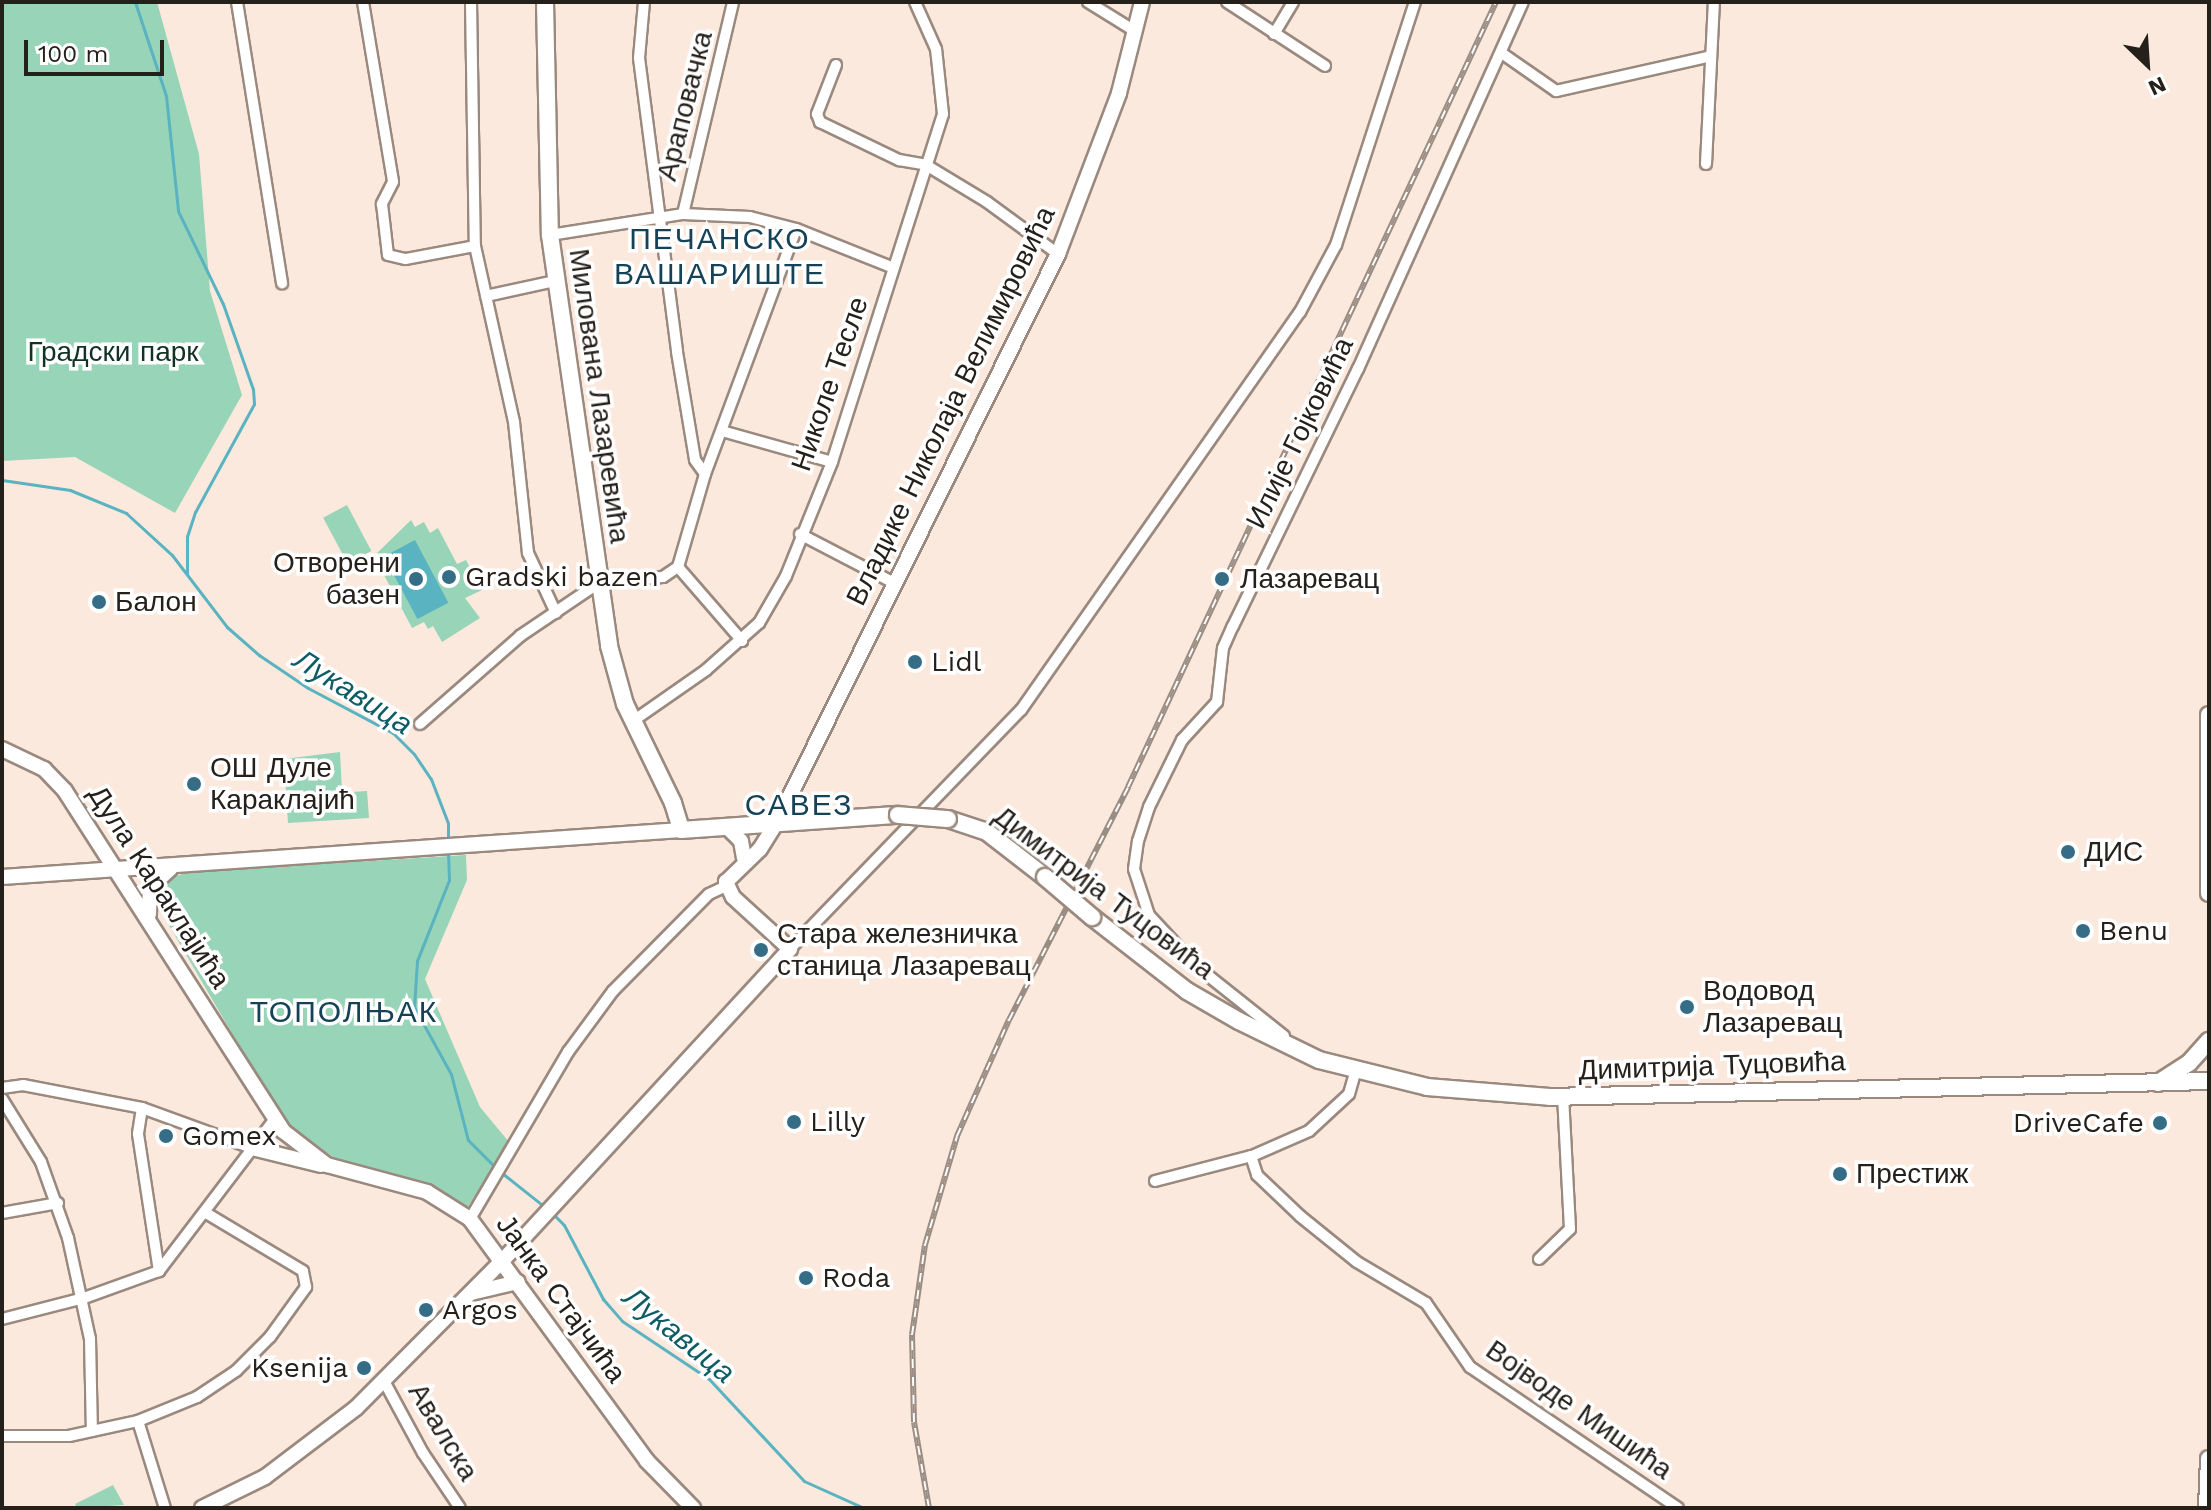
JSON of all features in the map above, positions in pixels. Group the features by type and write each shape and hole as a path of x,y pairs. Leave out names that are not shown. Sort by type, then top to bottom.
{"main road":[{"name":"Милована Лазаревића","path":"545,2 550,235 613,666 633,721 673,803 681,830"},
{"path":"2209,715 2209,893"},
{"name":"Димитрија Туцовића","path":"681,830 898,815 948,819 987,832 1187,991 1301,1051 1355,1073 1471,1093 1563,1097 2209,1081"},
{"path":"2156,1084 2189,1063 2209,1041"},
{"path":"2207,1508 2209,1459"}],"street":[{"path":"237,2 282,283"},
{"path":"363,2 393,182 382,204 388,255 406,259 475,246"},
{"path":"471,2 475,246 514,422 528,553 556,613"},
{"path":"644,2 639,58 695,460 705,474"},
{"name":"Николе Тесле","path":"633,721 742,641 775,596 832,462 943,114 943,76 915,2"},
{"path":"1088,2 1135,31"},
{"name":"Владике Николаја Велимировића","path":"726,886 777,822 1058,254 1119,93 1142,2"},
{"path":"1227,2 1325,66"},
{"path":"1274,34 1293,2"},
{"path":"202,1508 265,1477 384,1381 503,1260 790,949 1021,710 1300,312 1336,245 1415,2"},
{"name":"Илије Гојковића","path":"1301,1051 1196,966 1149,915 1134,869 1138,841 1177,748 1217,702 1228,637 1503,54 1523,2"},
{"path":"1706,164 1714,2"},
{"name":"Араповачка","path":"683,214 733,6"},
{"path":"1503,54 1556,91 1711,56"},
{"path":"836,65 817,114 820,122 899,160 926,165 987,202 1058,254"},
{"path":"550,235 683,214 750,217 796,229 894,268"},
{"path":"420,724 520,636 600,582 663,577 678,567 705,474 796,229"},
{"path":"486,296 555,281"},
{"path":"722,431 832,462"},
{"path":"695,460 711,459"},
{"path":"800,534 894,583"},
{"path":"678,567 742,641"},
{"name":"Дула Караклајића","path":"2,749 36,764 58,782 149,914 275,1119"},
{"path":"726,826 741,841 743,861"},
{"name":"Димитрија Туцовића","path":"2,877 118,872 681,830"},
{"path":"149,914 150,887 172,867"},
{"path":"470,1219 492,1187 568,1052 613,991 709,894 726,886 790,949"},
{"path":"1155,1181 1279,1146 1335,1112 1355,1084 1355,1073"},
{"path":"2,1088 23,1085 142,1108 252,1148 327,1165"},
{"path":"1539,1259 1570,1229 1563,1097"},
{"path":"2,1099 29,1138 58,1203 84,1298 93,1371 92,1431"},
{"path":"142,1108 138,1134 159,1271"},
{"path":"2,1319 84,1298 159,1271 275,1119"},
{"name":"Јанка Стајчића","path":"275,1119 293,1142 327,1165 427,1192 470,1219 503,1260 647,1461 693,1508"},
{"name":"Војводе Мишића","path":"1251,1156 1257,1175 1300,1216 1357,1262 1426,1303 1470,1367 1678,1508"},
{"path":"2,1213 58,1203"},
{"path":"2,1436 92,1431 138,1421 197,1397 236,1371 270,1337 306,1287 303,1271 206,1213"},
{"path":"467,1295 518,1282"},
{"name":"Авалска","path":"384,1381 423,1453 460,1508"},
{"path":"138,1421 165,1508"}],"green space":[{"name":"Градски парк","path":"2,2 157,2 199,154 210,291 242,395 175,513 75,457 2,461"},
{"path":"347,505 371,551 348,564 323,518"},
{"name":"Gradski bazen","path":"411,520 415,527 424,522 430,533 438,528 457,564 466,560 482,590 465,598 480,618 442,642 433,626 428,629 424,622 412,628 374,556"},
{"path":"340,752 342,791 318,794 367,791 369,818 288,823 284,759"},
{"path":"466,855 467,880 425,979 480,1107 509,1142 467,1208 426,1185 342,1163 286,1126 160,910 170,878 188,872"},
{"path":"113,1485 124,1505 77,1508 75,1504"}],"water":[{"name":"Отворени базен","path":"415,540 448,603 417,619 384,556"}],"waterway":[{"path":"135,2 166,96 178,211 223,304 253,389 254,404 195,512 187,536 187,573"},
{"name":"Лукавица","path":"2,480 70,490 126,513 172,555 227,627 259,655 308,688 393,733 414,754 431,779 448,823 448,839"},
{"name":"Лукавица","path":"448,851 449,880 417,961 414,1007 451,1074 468,1140 496,1168"},
{"name":"Лукавица","path":"502,1173 546,1208"},
{"name":"Лукавица","path":"552,1213 564,1225 603,1299 622,1321 709,1379 804,1481 864,1508"}],"railway":[{"path":"929,1508 914,1422 912,1335 925,1245 957,1136 1009,1020 1128,787 1496,2"}],"place":[{"name":"Gradski bazen","path":"449,577"},
{"name":"Отворени базен","path":"416,579"},
{"name":"Лазаревац","path":"1222,579"},
{"name":"Балон","path":"99,602"},
{"name":"Lidl","path":"915,662"},
{"name":"ОШ Дуле Караклајић","path":"194,784"},
{"name":"ДИС","path":"2068,852"},
{"name":"Benu","path":"2083,931"},
{"name":"Стара железничка станица Лазаревац","path":"761,950"},
{"name":"Водовод Лазаревац","path":"1687,1007"},
{"name":"Lilly","path":"794,1122"},
{"name":"DriveCafe","path":"2160,1123"},
{"name":"Gomex","path":"166,1136"},
{"name":"Престиж","path":"1840,1174"},
{"name":"Roda","path":"806,1278"},
{"name":"Argos","path":"426,1310"},
{"name":"Ksenija","path":"364,1368"}],"district":[{"name":"ПЕЧАНСКО ВАШАРИШТЕ","path":"720,256"},
{"name":"САВЕЗ","path":"799,805"},
{"name":"ТОПОЛЊАК","path":"344,1012"}]}
